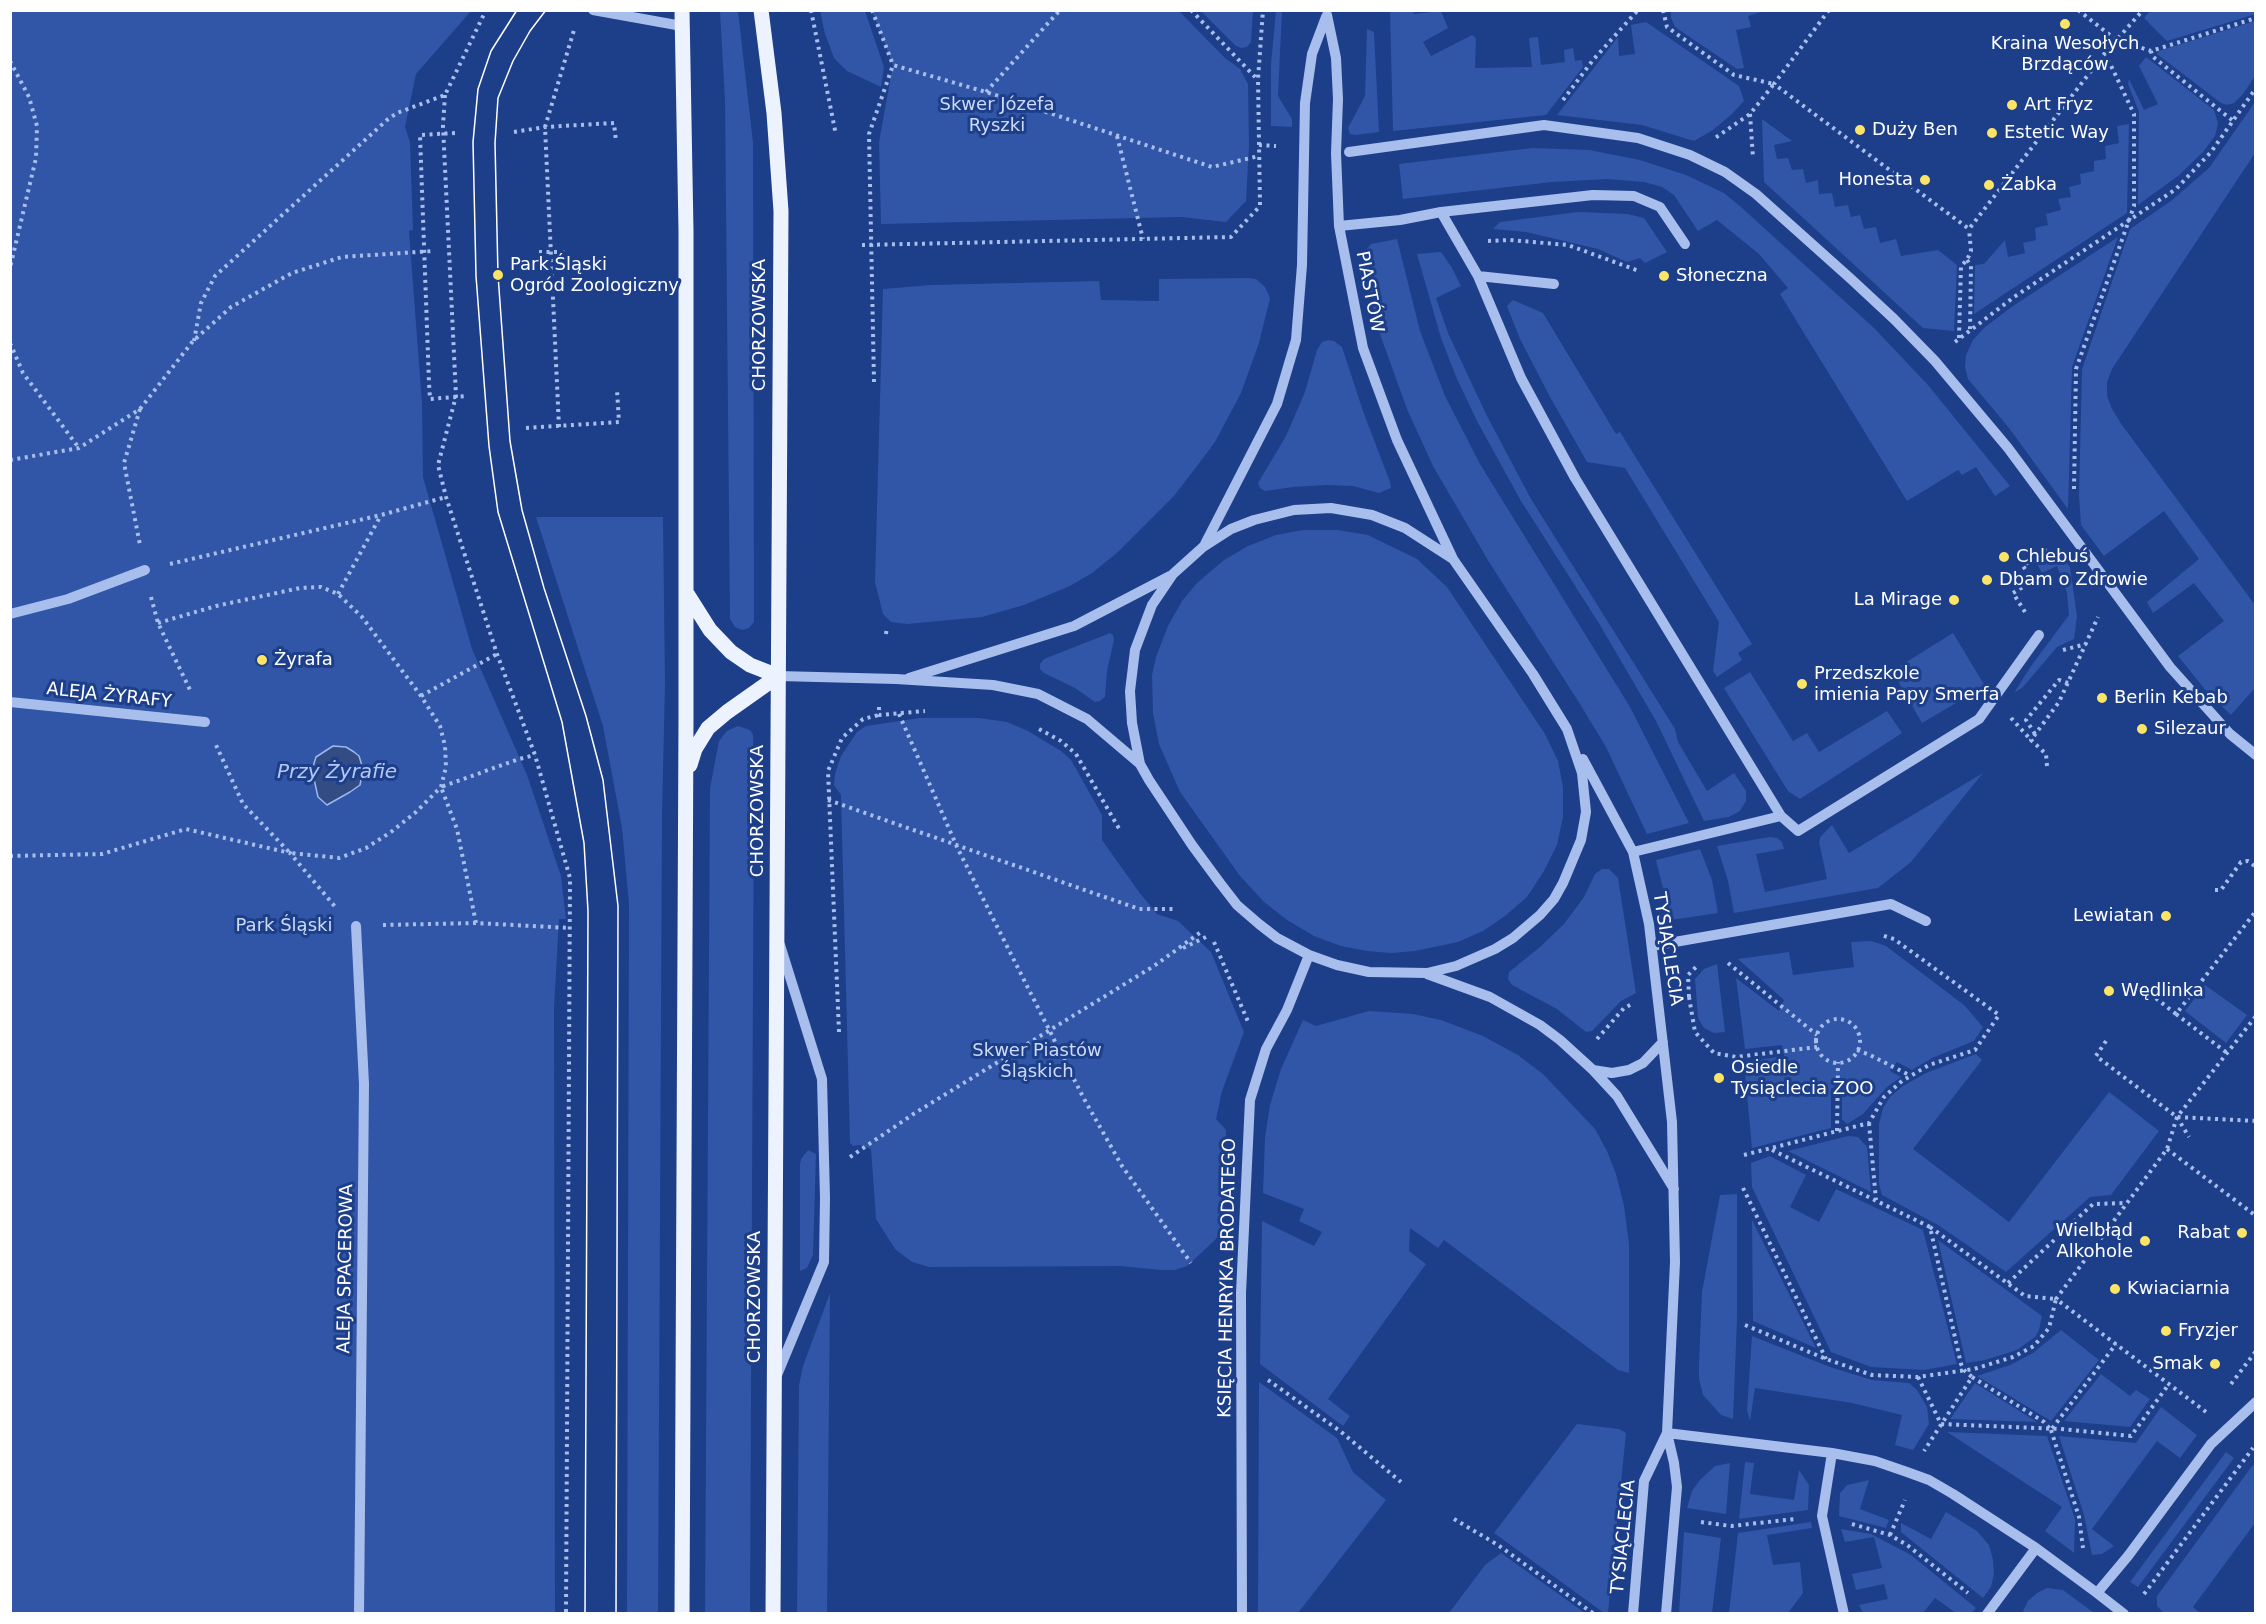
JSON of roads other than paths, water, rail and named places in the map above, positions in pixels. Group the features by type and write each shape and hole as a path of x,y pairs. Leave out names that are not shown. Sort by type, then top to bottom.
{"main road":[{"name":"CHORZOWSKA","path":"761,10 774,113 781,211 773,1614"},
{"path":"681,1614 686,782 686,231 682,18"},
{"path":"686,592 710,630 731,652 750,664 778,676"},
{"path":"686,782 695,748 708,728 778,676"}],"street":[{"path":"593,10 682,18"},
{"name":"PIASTÓW","path":"1327,13 1336,58 1339,226 1363,348 1397,440 1453,559"},
{"name":"PIASTÓW","path":"1203,547 1277,404 1296,340 1302,265 1305,104 1312,54 1327,13"},
{"path":"1349,152 1544,125 1638,138 1690,155 1725,172 1756,194 1886,311 1935,361 2008,448 2170,667 2230,734 2256,755"},
{"path":"1339,226 1593,195 1634,196 1660,207 1685,244"},
{"path":"1441,212 1478,276 1521,378 1575,478 1781,816 1797,831 1979,719 2039,635"},
{"path":"1478,276 1554,284"},
{"path":"1331,508 1372,515 1405,528 1453,559 1533,674 1567,729 1582,773 1586,812 1581,840 1554,899 1540,915 1513,938 1486,954 1456,966 1426,974 1369,972 1337,965 1310,955 1277,938 1237,905 1192,845 1140,764 1130,706 1132,664 1152,605 1173,574 1203,547 1231,529 1254,520 1294,510 1331,508"},
{"path":"10,614 68,599 145,570"},
{"path":"904,679 1074,626 1173,574"},
{"path":"778,676 904,679 1004,686 1038,694 1087,719 1140,764"},
{"name":"ALEJA ŻYRAFY","path":"10,702 205,722"},
{"name":"TYSIĄCLECIA","path":"1567,729 1633,852 1652,946 1672,1122 1675,1262 1667,1433 1677,1487 1666,1614"},
{"path":"1633,852 1781,816"},
{"path":"1652,946 1890,904 1926,921"},
{"name":"ALEJA SPACEROWA","path":"356,926 364,1084 359,1614"},
{"path":"775,1381 824,1262 825,1198 822,1079 777,936"},
{"name":"KSIĘCIA HENRYKA BRODATEGO","path":"1242,1614 1241,1293 1250,1100 1266,1049 1287,1010 1310,955"},
{"path":"1426,974 1490,997 1540,1025 1593,1071 1617,1096 1674,1189"},
{"path":"1593,1071 1629,1070 1643,1063 1663,1042"},
{"path":"2097,1593 2123,1563 2211,1444 2256,1402"},
{"path":"1667,1433 1832,1453 1875,1461 1929,1480 2036,1548 2124,1614"},
{"name":"TYSIĄCLECIA","path":"1633,1614 1644,1481 1667,1433"},
{"path":"1832,1453 1822,1516 1844,1614"},
{"path":"1987,1614 2036,1548"}],"water":[{"name":"Przy Żyrafie","path":"333,746 346,747 354,752 359,756 363,769 360,785 327,805 318,797 312,770 316,757"}],"tram line":[{"path":"517,10 491,51 478,89 473,142 476,276 489,446 498,512 562,722 584,843 588,911 585,1614"},
{"path":"546,10 530,31 513,61 498,98 495,143 498,275 510,441 522,510 544,588 586,716 603,780 618,906 616,1614"}],"place":[{"name":"Kraina Wesołych Brzdąców","path":"2065,24"},
{"name":"Art Fryz","path":"2012,105"},
{"name":"Duży Ben","path":"1860,130"},
{"name":"Estetic Way","path":"1992,133"},
{"name":"Honesta","path":"1925,180"},
{"name":"Żabka","path":"1989,185"},
{"name":"Park Śląski Ogród Zoologiczny","path":"498,275"},
{"name":"Słoneczna","path":"1664,276"},
{"name":"Chlebuś","path":"2004,557"},
{"name":"Dbam o Zdrowie","path":"1987,580"},
{"name":"La Mirage","path":"1954,600"},
{"name":"Żyrafa","path":"262,660"},
{"name":"Przedszkole imienia Papy Smerfa","path":"1802,684"},
{"name":"Berlin Kebab","path":"2102,698"},
{"name":"Silezaur","path":"2142,729"},
{"name":"Lewiatan","path":"2166,916"},
{"name":"Wędlinka","path":"2109,991"},
{"name":"Osiedle Tysiąclecia ZOO","path":"1719,1078"},
{"name":"Rabat","path":"2242,1233"},
{"name":"Wielbłąd Alkohole","path":"2145,1241"},
{"name":"Kwiaciarnia","path":"2115,1289"},
{"name":"Fryzjer","path":"2166,1331"},
{"name":"Smak","path":"2215,1364"}],"park label":[{"name":"Skwer Józefa Ryszki","path":"997,115"},
{"name":"Park Śląski","path":"284,926"},
{"name":"Skwer Piastów Śląskich","path":"1037,1061"}]}
